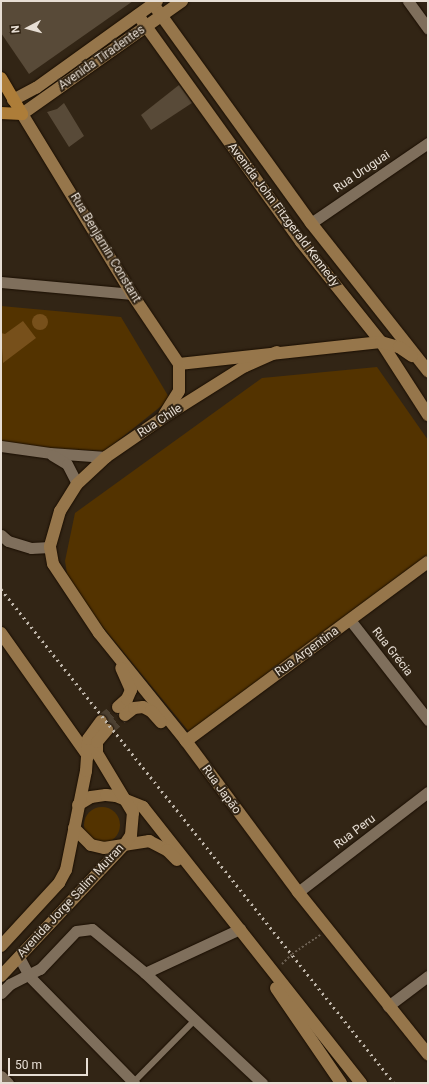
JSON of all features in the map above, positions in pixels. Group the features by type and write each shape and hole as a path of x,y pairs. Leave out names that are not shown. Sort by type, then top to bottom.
{"main road":[{"name":"Avenida Tiradentes","path":"22,114 182,1"},
{"name":"Avenida Tiradentes","path":"13,100 36,88 155,2"},
{"name":"Avenida John Fitzgerald Kennedy","path":"155,2 162,16 311,223 425,367"},
{"name":"Avenida John Fitzgerald Kennedy","path":"138,15 301,242 382,342 428,415"},
{"name":"Rua Benjamin Constant","path":"1,78 132,294 179,364"},
{"path":"2,113 13,100"},
{"path":"2,113 22,114"},
{"path":"382,342 399,347 425,367"},
{"name":"Rua Chile","path":"179,364 277,352 382,342"},
{"name":"Rua Chile","path":"60,511 77,484 106,457 245,366 277,352"},
{"path":"162,419 179,391 179,364"},
{"name":"Rua Japão","path":"60,511 50,547 53,564 60,577 99,633 186,742 211,778 298,892 428,1054"},
{"name":"Rua Argentina","path":"186,742 428,562"},
{"path":"1,633 88,756"},
{"path":"99,633 128,679 131,690 121,711 143,707 151,711 211,778"},
{"name":"Avenida Jorge Salim Mutran","path":"1,946 59,883 66,870 88,756 88,739 104,726 97,742 97,753 133,813 133,826 125,844 1,976"},
{"path":"78,805 85,800 99,796 116,796 142,807 154,820 237,931 299,1019 341,1083"},
{"path":"74,828 91,845 104,848 139,841 158,843 179,862 361,1083"}],"street":[{"path":"408,1 428,29"},
{"name":"Rua Uruguai","path":"311,223 428,143"},
{"path":"1,282 132,294"},
{"path":"1,446 50,453 106,457"},
{"path":"50,453 67,464 77,484"},
{"path":"1,536 8,541 31,548 50,547"},
{"name":"Rua Grécia","path":"350,620 428,720"},
{"name":"Rua Peru","path":"298,892 428,792"},
{"path":"1,993 10,984 40,969 76,931 82,929 92,929 145,973 194,1021 262,1083"},
{"path":"145,973 237,931"},
{"path":"19,957 28,976 133,1083"},
{"path":"388,1006 428,976"},
{"path":"1,1076 8,1083"}],"lane":[{"path":"133,1083 194,1021"}],"path":[{"path":"284,968 281,962 328,930"}],"shaded area":[{"path":"1,306 121,317 170,399 105,451 1,446"},
{"path":"40,314 46,316 48,322 46,328 40,330 34,328 32,322 34,316"},
{"path":"23,321 36,338 3,363 1,333 5,334"},
{"path":"377,367 428,440 428,555 190,733 79,598 68,580 65,561 75,513 262,378"},
{"path":"105,807 115,812 119,818 119,832 115,838 109,842 99,843 89,838 85,832 84,822 89,812 95,808"}],"building":[{"path":"1,1 133,1 29,74 1,33"},
{"path":"179,85 192,103 151,130 141,115"},
{"path":"64,103 84,136 69,147 47,112 57,109"}],"tunnel":[{"path":"101,721 118,707"},
{"path":"107,730 125,715"}],"railway":[{"path":"1,589 394,1083"}]}
